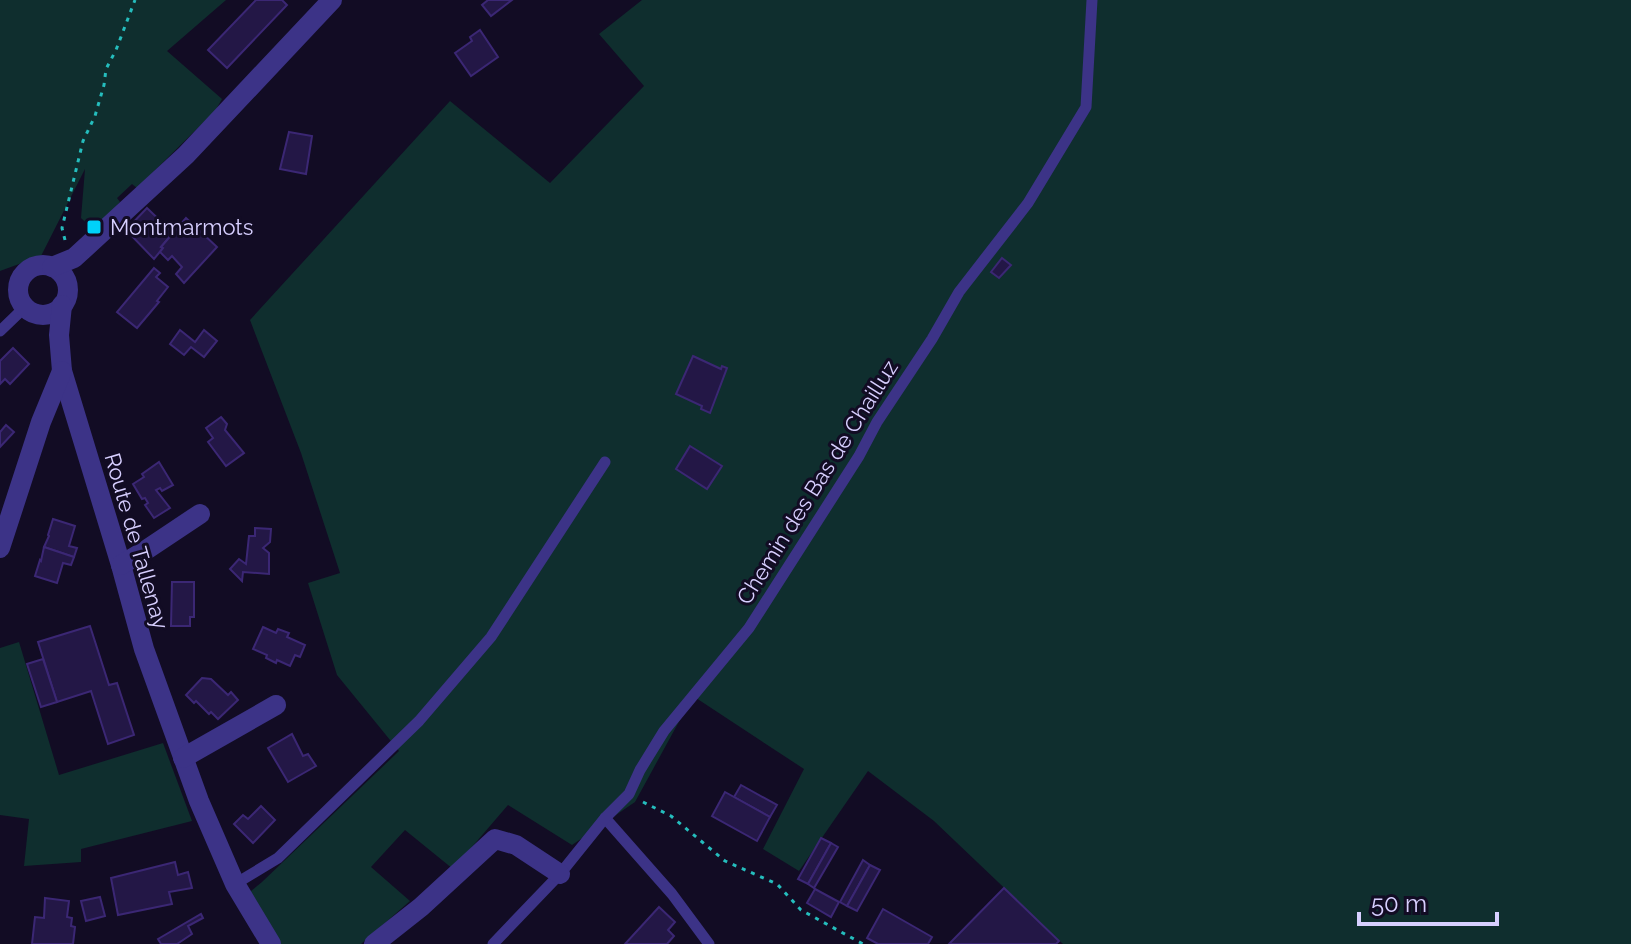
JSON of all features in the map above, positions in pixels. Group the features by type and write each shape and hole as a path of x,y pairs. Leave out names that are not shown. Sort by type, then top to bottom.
{"street":[{"path":"58,272 186,155 332,0"},
{"path":"37,265 58,272 67,292 53,310 30,311 10,281 37,265"},
{"name":"Route de Tallenay","path":"53,310 62,371 144,649 199,801 235,884 271,944"},
{"path":"0,548 41,422 62,371"},
{"path":"121,565 200,514"},
{"path":"183,758 276,705"},
{"path":"374,944 421,907 495,839 516,845 560,874"}],"lane":[{"name":"Chemin des Bas de Chailluz","path":"493,944 560,874 605,818 629,794 664,731 749,628 959,292 1028,203 1086,107 1092,0"},
{"path":"0,331 25,307"},
{"path":"235,884 278,858 419,721 491,637 605,462"},
{"path":"605,818 672,894 709,944"}],"path":[{"path":"74,258 62,228 83,141 95,116 106,69 135,0"},
{"path":"629,794 671,816 725,861 777,884 801,910 863,944"}],"green space":[{"path":"0,0 226,0 167,51 222,99 215,111 137,188 132,184 117,198 120,202 94,230 81,218 85,169 41,256 0,271"},
{"path":"642,0 1631,0 1631,944 1063,944 934,821 868,771 799,871 763,849 804,769 693,696 635,802 572,845 508,805 453,869 405,830 371,867 410,901 361,944 279,944 246,895 399,751 337,675 308,583 340,573 301,453 250,320 450,101 550,183 644,86 599,34"},
{"path":"19,642 59,775 163,743 192,821 81,849 81,862 24,866 29,819 0,815 0,648"}],"building":[{"path":"256,0 282,0 287,5 227,68 208,50"},
{"path":"488,0 512,0 491,16 482,5"},
{"path":"480,30 498,57 471,76 455,53 472,41 470,37"},
{"path":"289,132 312,136 306,174 280,169"},
{"path":"147,208 173,233 154,259 126,230"},
{"path":"186,218 217,247 184,283 176,274 182,267 172,256 168,260 160,252"},
{"path":"1002,258 1011,265 999,278 991,272"},
{"path":"154,268 160,273 156,277 168,287 137,328 117,312"},
{"path":"180,330 195,342 204,330 217,341 204,357 191,347 184,355 170,344"},
{"path":"13,348 29,364 10,384 5,379 0,384 0,361"},
{"path":"693,356 721,369 722,366 727,368 710,413 676,394"},
{"path":"221,417 227,424 225,430 244,453 226,466 208,442 213,438 206,428"},
{"path":"6,425 14,432 0,447 0,432"},
{"path":"690,446 722,466 707,489 676,469"},
{"path":"159,462 173,485 162,491 160,488 156,490 170,508 154,518 145,505 148,503 145,498 142,499 133,484"},
{"path":"53,519 75,526 69,546 77,548 74,557 44,547"},
{"path":"255,528 271,529 270,542 263,548 269,553 269,574 243,572 242,581 230,569 239,559 246,564 249,536 255,536"},
{"path":"44,547 74,557 71,565 63,563 57,583 35,576"},
{"path":"172,582 194,582 194,617 190,617 190,626 171,626"},
{"path":"90,626 109,685 117,683 134,735 108,744 91,691 57,702 38,642"},
{"path":"263,627 276,633 278,629 289,633 287,637 305,645 300,657 295,655 290,666 277,660 276,663 253,649"},
{"path":"43,659 57,702 41,707 27,664"},
{"path":"202,678 211,679 238,700 218,719 186,695"},
{"path":"292,734 303,756 308,754 316,766 288,782 268,748"},
{"path":"741,785 777,805 770,817 734,797"},
{"path":"725,792 770,817 757,841 712,816"},
{"path":"261,806 275,820 253,843 234,824 243,815 248,819"},
{"path":"821,838 831,843 808,884 798,879"},
{"path":"831,843 838,847 814,888 808,884"},
{"path":"863,860 870,865 847,906 840,902"},
{"path":"175,862 178,875 188,872 192,888 169,892 172,904 118,915 111,878"},
{"path":"870,865 880,870 857,911 847,906"},
{"path":"1004,888 1059,941 1056,944 949,944"},
{"path":"815,889 839,902 831,917 807,903"},
{"path":"100,897 105,916 86,921 81,901"},
{"path":"45,898 69,901 67,917 72,918 71,926 75,927 73,944 32,944 35,917 44,918"},
{"path":"659,907 675,922 668,930 674,936 667,944 625,944"},
{"path":"883,909 932,937 928,944 878,944 867,938"},
{"path":"201,914 203,918 188,926 192,934 177,944 161,944 158,939"}],"place":[{"name":"Montmarmots","path":"94,227"}]}
